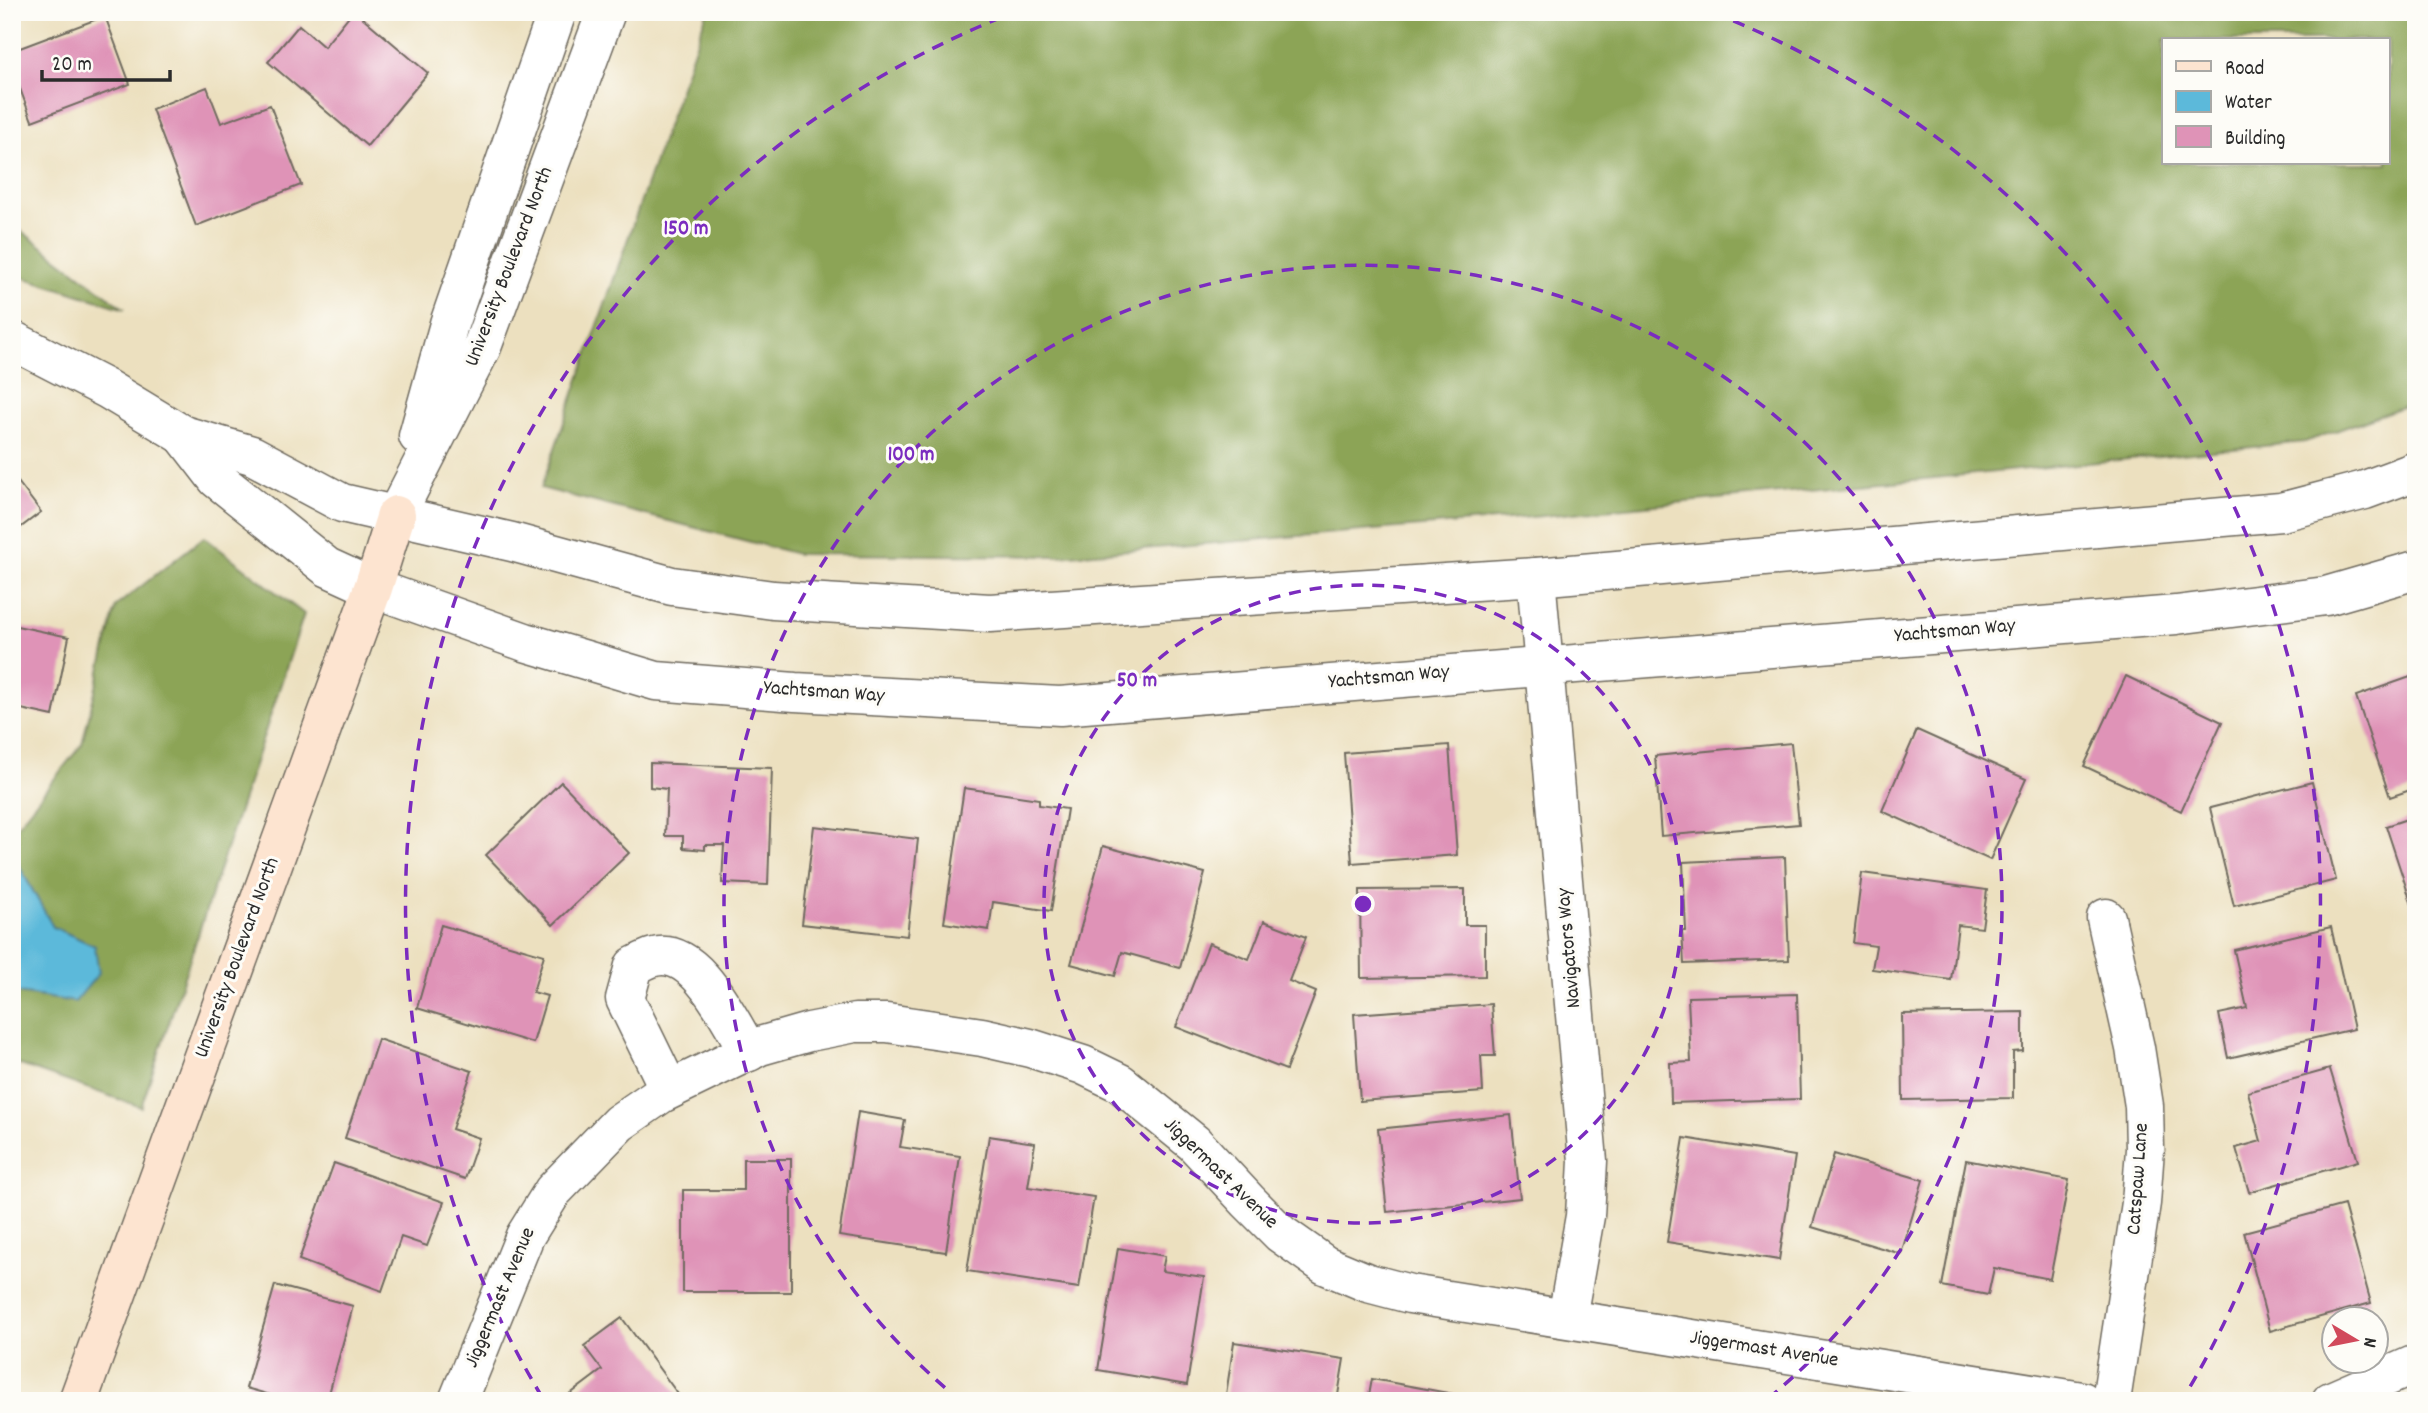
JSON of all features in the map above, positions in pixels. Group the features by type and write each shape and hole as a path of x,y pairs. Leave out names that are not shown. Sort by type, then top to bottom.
{"street":[{"name":"University Boulevard North","path":"78,1401 373,588 449,324 557,12"},
{"name":"University Boulevard North","path":"396,515 482,347 606,12"},
{"path":"12,340 107,389 183,435 252,455 342,503 512,542 672,586 772,600 977,612 1536,577 2281,512 2364,490 2416,471"},
{"name":"Yachtsman Way","path":"183,435 217,479 327,567 373,588 525,642 656,681 795,692 1060,706 2176,615 2326,596 2416,570"},
{"name":"Navigators Way","path":"1536,577 1588,1161 1585,1216 1567,1318"},
{"name":"Catspaw Lane","path":"2106,918 2135,1048 2144,1106 2146,1149 2141,1203 2111,1401"},
{"path":"669,1090 625,999 634,966 656,956 678,958 700,974 749,1052"},
{"name":"Jiggermast Avenue","path":"458,1401 524,1236 553,1191 618,1123 669,1090 749,1052 809,1032 855,1023 887,1023 1030,1048 1083,1065 1120,1083 1194,1143 1281,1234 1325,1265 1368,1283 1410,1294 2082,1401"},
{"path":"2331,1401 2416,1364"}],"green space":[{"path":"707,12 2416,12 2416,402 2305,442 1532,517 1058,556 797,554 541,488"},
{"path":"12,224 125,309 12,274"},
{"path":"204,537 304,614 141,1107 12,1062 12,992 75,1002 95,946 53,927 12,853 12,832 82,744 116,606"}],"water":[{"path":"12,853 53,927 95,946 99,973 75,1002 12,992"}],"building":[{"path":"352,12 356,12 428,73 367,146 268,62 299,25 324,47"},
{"path":"105,16 130,84 32,121 12,67 12,51"},
{"path":"207,87 221,123 270,105 301,185 196,226 152,109"},
{"path":"12,474 41,512 12,534"},
{"path":"12,625 69,637 53,716 12,707"},
{"path":"2416,675 2416,788 2390,797 2356,696"},
{"path":"2126,676 2222,722 2181,811 2084,766"},
{"path":"1917,730 2026,779 1990,860 1882,811"},
{"path":"1791,743 1799,824 1661,836 1655,756"},
{"path":"1449,745 1457,855 1352,863 1344,753"},
{"path":"650,763 772,768 768,885 722,883 724,845 705,845 705,850 683,848 683,836 665,836 667,789 650,787"},
{"path":"561,782 629,853 553,925 486,855"},
{"path":"2312,782 2336,880 2234,906 2210,808"},
{"path":"964,788 1039,799 1039,805 1067,809 1051,911 993,902 989,930 944,923"},
{"path":"2416,816 2416,914 2415,914 2386,826"},
{"path":"814,826 918,839 907,936 802,924"},
{"path":"1103,846 1205,873 1180,968 1122,952 1115,976 1071,964"},
{"path":"1785,857 1789,960 1684,964 1682,931 1686,931 1683,862"},
{"path":"1862,873 1987,890 1982,928 1958,925 1951,980 1872,969 1876,946 1853,943"},
{"path":"1465,889 1465,925 1485,925 1485,976 1361,978 1360,890"},
{"path":"1264,921 1306,937 1289,981 1316,992 1286,1070 1176,1027 1209,943 1249,959"},
{"path":"441,925 544,955 533,992 547,996 533,1043 417,1008"},
{"path":"2331,927 2354,1029 2228,1058 2219,1014 2247,1008 2234,950"},
{"path":"1797,994 1800,1099 1671,1103 1670,1063 1691,1062 1688,997"},
{"path":"1491,1004 1495,1056 1481,1056 1483,1092 1360,1101 1354,1014"},
{"path":"2023,1012 2023,1051 2013,1052 2013,1098 1903,1100 1902,1014"},
{"path":"378,1039 472,1071 452,1129 479,1138 465,1179 345,1138"},
{"path":"2330,1069 2358,1161 2249,1192 2236,1148 2261,1141 2248,1092"},
{"path":"858,1112 905,1120 900,1147 960,1156 946,1252 839,1236"},
{"path":"1511,1115 1520,1198 1387,1212 1378,1129"},
{"path":"989,1136 1035,1143 1028,1187 1094,1197 1079,1288 967,1271"},
{"path":"1684,1138 1795,1156 1779,1260 1667,1242"},
{"path":"1834,1154 1923,1180 1901,1254 1812,1227"},
{"path":"743,1159 791,1159 791,1292 683,1292 683,1190 743,1190"},
{"path":"1966,1160 2069,1180 2050,1279 1994,1268 1988,1295 1942,1286"},
{"path":"334,1163 444,1202 427,1246 401,1237 382,1291 299,1260"},
{"path":"2344,1205 2371,1303 2320,1304 2320,1317 2270,1331 2244,1232"},
{"path":"1118,1248 1165,1256 1162,1271 1204,1277 1187,1385 1098,1370"},
{"path":"275,1285 353,1306 327,1401 291,1401 246,1388"},
{"path":"622,1318 683,1401 561,1401 602,1370 584,1346"},
{"path":"1234,1342 1344,1359 1337,1401 1225,1401"},
{"path":"1372,1379 1470,1397 1470,1401 1368,1401"}]}
